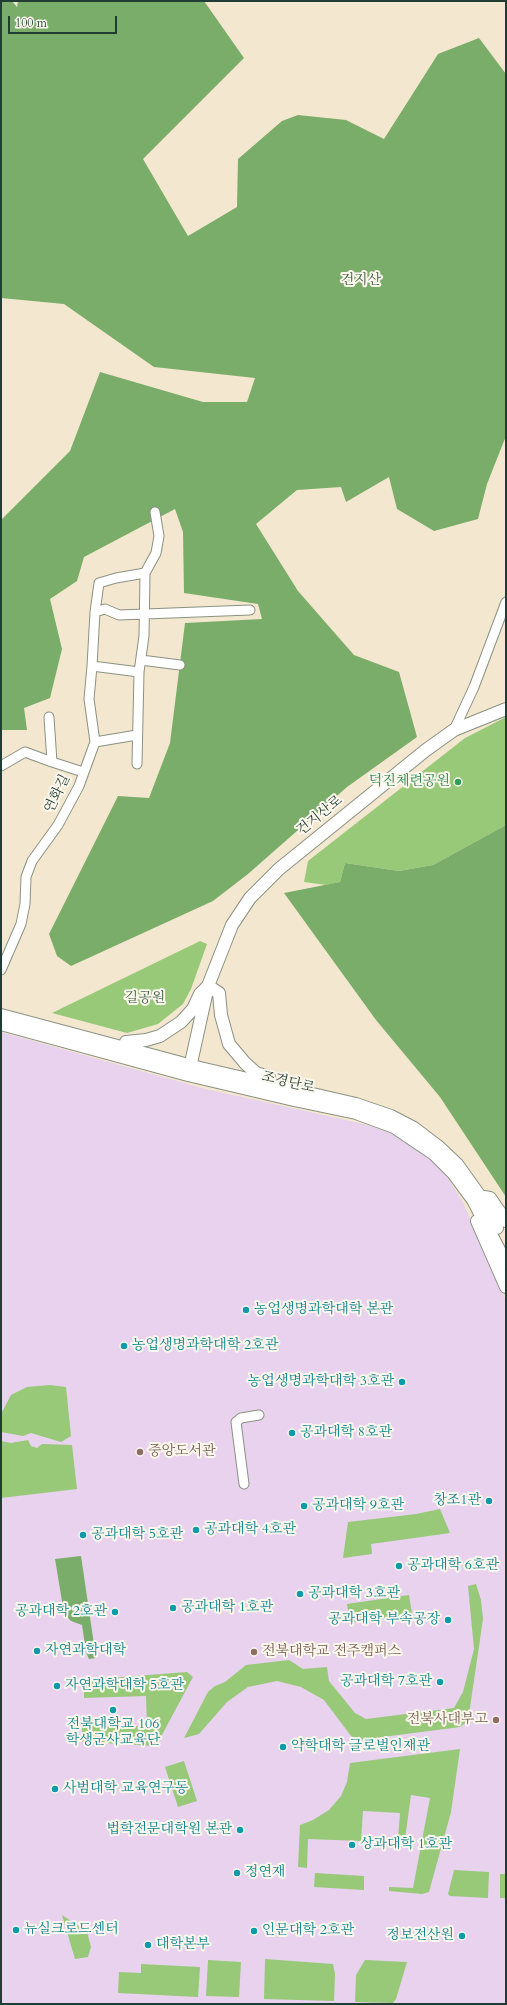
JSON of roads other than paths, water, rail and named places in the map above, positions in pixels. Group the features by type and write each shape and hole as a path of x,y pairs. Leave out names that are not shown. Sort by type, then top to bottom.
{"street":[{"path":"137,764 139,672 144,636 143,614 145,574 156,553 159,536 155,512"},
{"name":"연화길","path":"1,970 21,924 25,904 26,878 32,861 58,825 79,786 95,742 89,699 95,612 99,583 116,578 145,574"},
{"name":"건지산로","path":"189,1070 208,986 232,925 241,910 261,886 310,843 454,730 474,687 506,602"},
{"path":"95,612 105,609 119,615 250,610"},
{"path":"141,660 180,665"},
{"path":"92,666 139,672"},
{"path":"454,730 506,709"},
{"path":"49,717 52,762"},
{"path":"95,742 137,735"},
{"path":"1,766 25,752 83,772"},
{"path":"125,1048 126,1042 146,1040 160,1036 181,1022 193,1009 200,994 208,986 219,993 225,1033 229,1044 237,1054 256,1072 296,1090"},
{"name":"조경단로","path":"1,1015 125,1048 189,1070 296,1090 376,1110 414,1128 439,1147 457,1164 506,1245"},
{"name":"조경단로","path":"1,1024 189,1070 294,1100 356,1113 376,1120 412,1138 434,1154 476,1197 506,1263"},
{"path":"506,1221 490,1198 476,1197 470,1202 484,1240 506,1287"},
{"path":"244,1484 236,1422 241,1418 259,1415"}],"place":[{"name":"덕진체련공원","path":"458,782"},
{"name":"농업생명과학대학 본관","path":"246,1310"},
{"name":"농업생명과학대학 2호관","path":"124,1346"},
{"name":"농업생명과학대학 3호관","path":"402,1382"},
{"name":"공과대학 8호관","path":"292,1433"},
{"name":"중앙도서관","path":"140,1452"},
{"name":"창조1관","path":"489,1501"},
{"name":"공과대학 9호관","path":"304,1506"},
{"name":"공과대학 4호관","path":"196,1530"},
{"name":"공과대학 5호관","path":"83,1535"},
{"name":"공과대학 6호관","path":"399,1566"},
{"name":"공과대학 3호관","path":"300,1594"},
{"name":"공과대학 1호관","path":"173,1608"},
{"name":"공과대학 2호관","path":"115,1612"},
{"name":"공과대학 부속공장","path":"448,1620"},
{"name":"자연과학대학","path":"37,1651"},
{"name":"전북대학교 전주캠퍼스","path":"254,1652"},
{"name":"공과대학 7호관","path":"440,1682"},
{"name":"자연과학대학 5호관","path":"57,1686"},
{"name":"전북대학교 106 학생군사교육단","path":"113,1710"},
{"name":"전북사대부고","path":"496,1720"},
{"name":"약학대학 글로벌인재관","path":"283,1747"},
{"name":"사범대학 교육연구동","path":"55,1789"},
{"name":"법학전문대학원 본관","path":"240,1830"},
{"name":"상과대학 1호관","path":"352,1845"},
{"name":"정연재","path":"237,1873"},
{"name":"뉴실크로드센터","path":"16,1930"},
{"name":"인문대학 2호관","path":"254,1931"},
{"name":"정보전산원","path":"462,1936"},
{"name":"대학본부","path":"148,1945"}],"park label":[{"name":"건지산","path":"361,281"},
{"name":"길공원","path":"145,999"}]}
